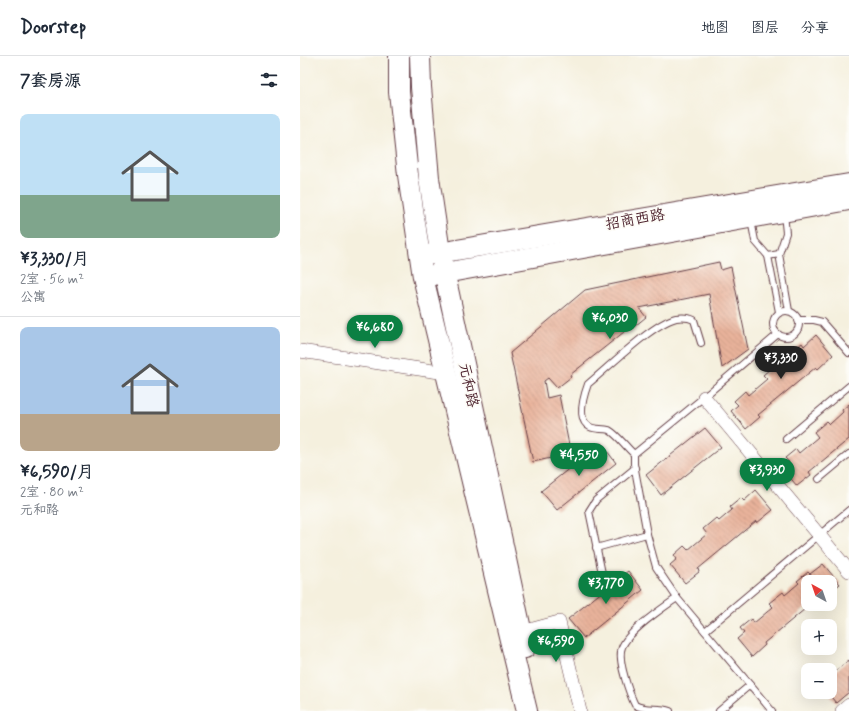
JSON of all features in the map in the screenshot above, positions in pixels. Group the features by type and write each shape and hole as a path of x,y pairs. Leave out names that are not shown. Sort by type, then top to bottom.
{"main road":[{"path":"399,56 400,92 408,175 430,255"},
{"name":"元和路","path":"420,56 420,87 429,178 430,255 423,277 526,711"},
{"name":"招商西路","path":"430,255 849,184"},
{"name":"招商西路","path":"423,277 849,200"},
{"name":"元和路","path":"430,255 445,272 540,711"}],"street":[{"path":"300,351 446,373"},
{"path":"704,397 849,571"},
{"path":"522,632 559,622 580,711"},
{"path":"842,711 849,705"}],"lane":[{"path":"784,212 786,233 778,254 789,311"},
{"path":"751,218 755,241 768,256 779,312 773,321 774,329 778,334 784,336 792,335 798,329 798,320 793,313 789,311 779,312"},
{"path":"768,256 778,254"},
{"path":"702,343 694,320 687,317 676,318 657,327 588,384 584,395 582,412 586,424 591,428 609,430 634,454 635,468 647,534 656,567 676,598 772,711"},
{"path":"798,320 814,320 822,322 849,353"},
{"path":"634,454 778,334"},
{"path":"786,439 849,386"},
{"path":"819,479 849,454"},
{"path":"603,578 589,511 591,505 635,468"},
{"path":"705,631 849,510"},
{"path":"596,548 647,534"},
{"path":"670,711 663,709 646,710 635,705 623,666 621,650 629,636 676,598"},
{"path":"719,711 750,685"}],"building":[{"path":"719,262 721,270 731,267 748,349 722,368 709,294 639,308 646,317 630,330 629,328 570,375 571,377 557,388 548,378 544,381 547,398 559,395 569,445 558,448 560,456 533,462 510,353 585,290"},
{"path":"816,335 833,355 818,369 816,367 758,415 760,417 746,429 731,411 738,405 734,401 745,391 748,395 767,379 763,375 777,363 779,366 792,355 790,353 802,343 804,346"},
{"path":"849,404 849,439 809,472 811,475 797,486 782,468 789,462 785,458 796,449 799,453 818,437 814,432 827,421 830,424"},
{"path":"705,428 721,447 661,495 646,475"},
{"path":"601,443 616,463 557,510 541,491"},
{"path":"756,490 773,510 757,523 756,521 698,569 699,572 685,583 670,565 677,559 674,555 684,546 688,550 707,534 703,529 716,518 719,521 732,510 730,507 741,498 744,501"},
{"path":"823,564 832,575 804,575 808,572 810,574"},
{"path":"628,571 643,590 584,638 568,619"},
{"path":"801,578 801,611 803,611 764,643 765,645 752,657 737,639 744,633 740,628 751,619 754,623 773,607 769,603 783,592 785,595 799,583 797,581"},
{"path":"849,660 849,692 836,703 833,699 837,699 837,669"}]}
